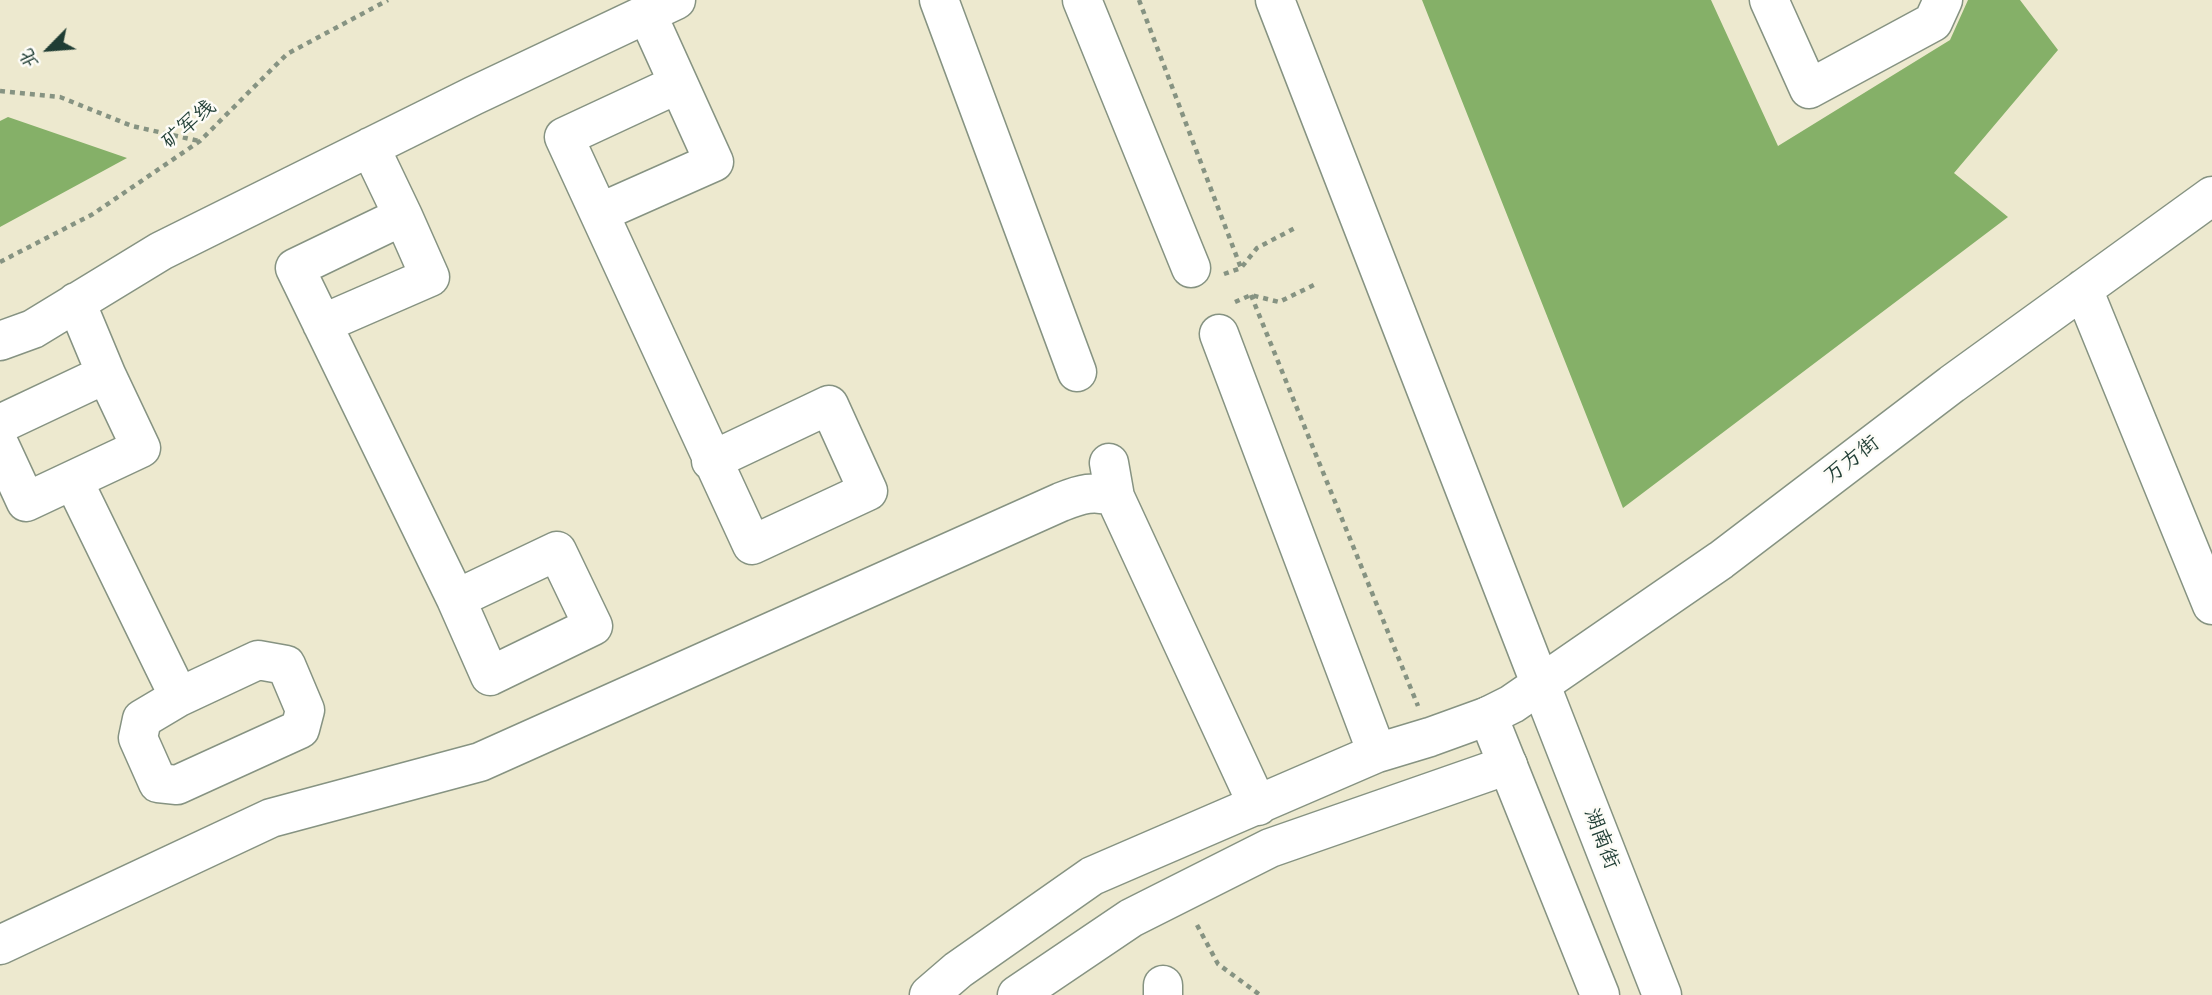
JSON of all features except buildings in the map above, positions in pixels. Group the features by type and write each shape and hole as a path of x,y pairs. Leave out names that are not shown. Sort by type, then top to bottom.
{"street":[{"path":"939,0 1077,372"},
{"path":"1082,0 1206,272"},
{"name":"湖南街","path":"1275,0 1662,995"},
{"path":"1769,0 1809,89 1933,22 1943,0"},
{"path":"0,341 33,329 161,251 662,7 678,84 714,162 599,214"},
{"path":"678,84 564,137 711,461"},
{"path":"323,324 430,277 370,147"},
{"name":"万方街","path":"929,995 958,970 1092,876 1377,753 1488,716 1512,704 1721,560 1941,393 2212,196"},
{"path":"403,216 295,268 456,599"},
{"path":"2083,289 2212,605"},
{"path":"0,446 26,502 141,448 76,302"},
{"path":"1225,319 1377,753"},
{"path":"0,424 106,374"},
{"path":"73,480 180,697"},
{"path":"0,945 271,818 480,762 1061,502 1084,493 1100,492 1112,480 1258,806"},
{"path":"1488,716 1600,995"},
{"path":"1017,995 1131,918 1270,848 1507,765"}],"path":[{"name":"矿军线","path":"0,262 93,214 200,141 287,54 388,0"},
{"path":"1139,0 1241,268"},
{"path":"0,91 60,97 132,126 200,141"},
{"path":"1206,272 1241,268 1257,247 1295,228"},
{"path":"1251,295 1279,302 1318,283"},
{"path":"1225,319 1251,295"},
{"path":"1251,295 1430,737"},
{"path":"1180,894 1218,964 1259,995"}],"green space":[{"path":"1422,0 1711,0 1778,146 1950,40 1968,0 2020,0 2058,50 1954,173 2008,217 1623,508"},
{"path":"8,117 127,158 0,227 0,121"}]}
